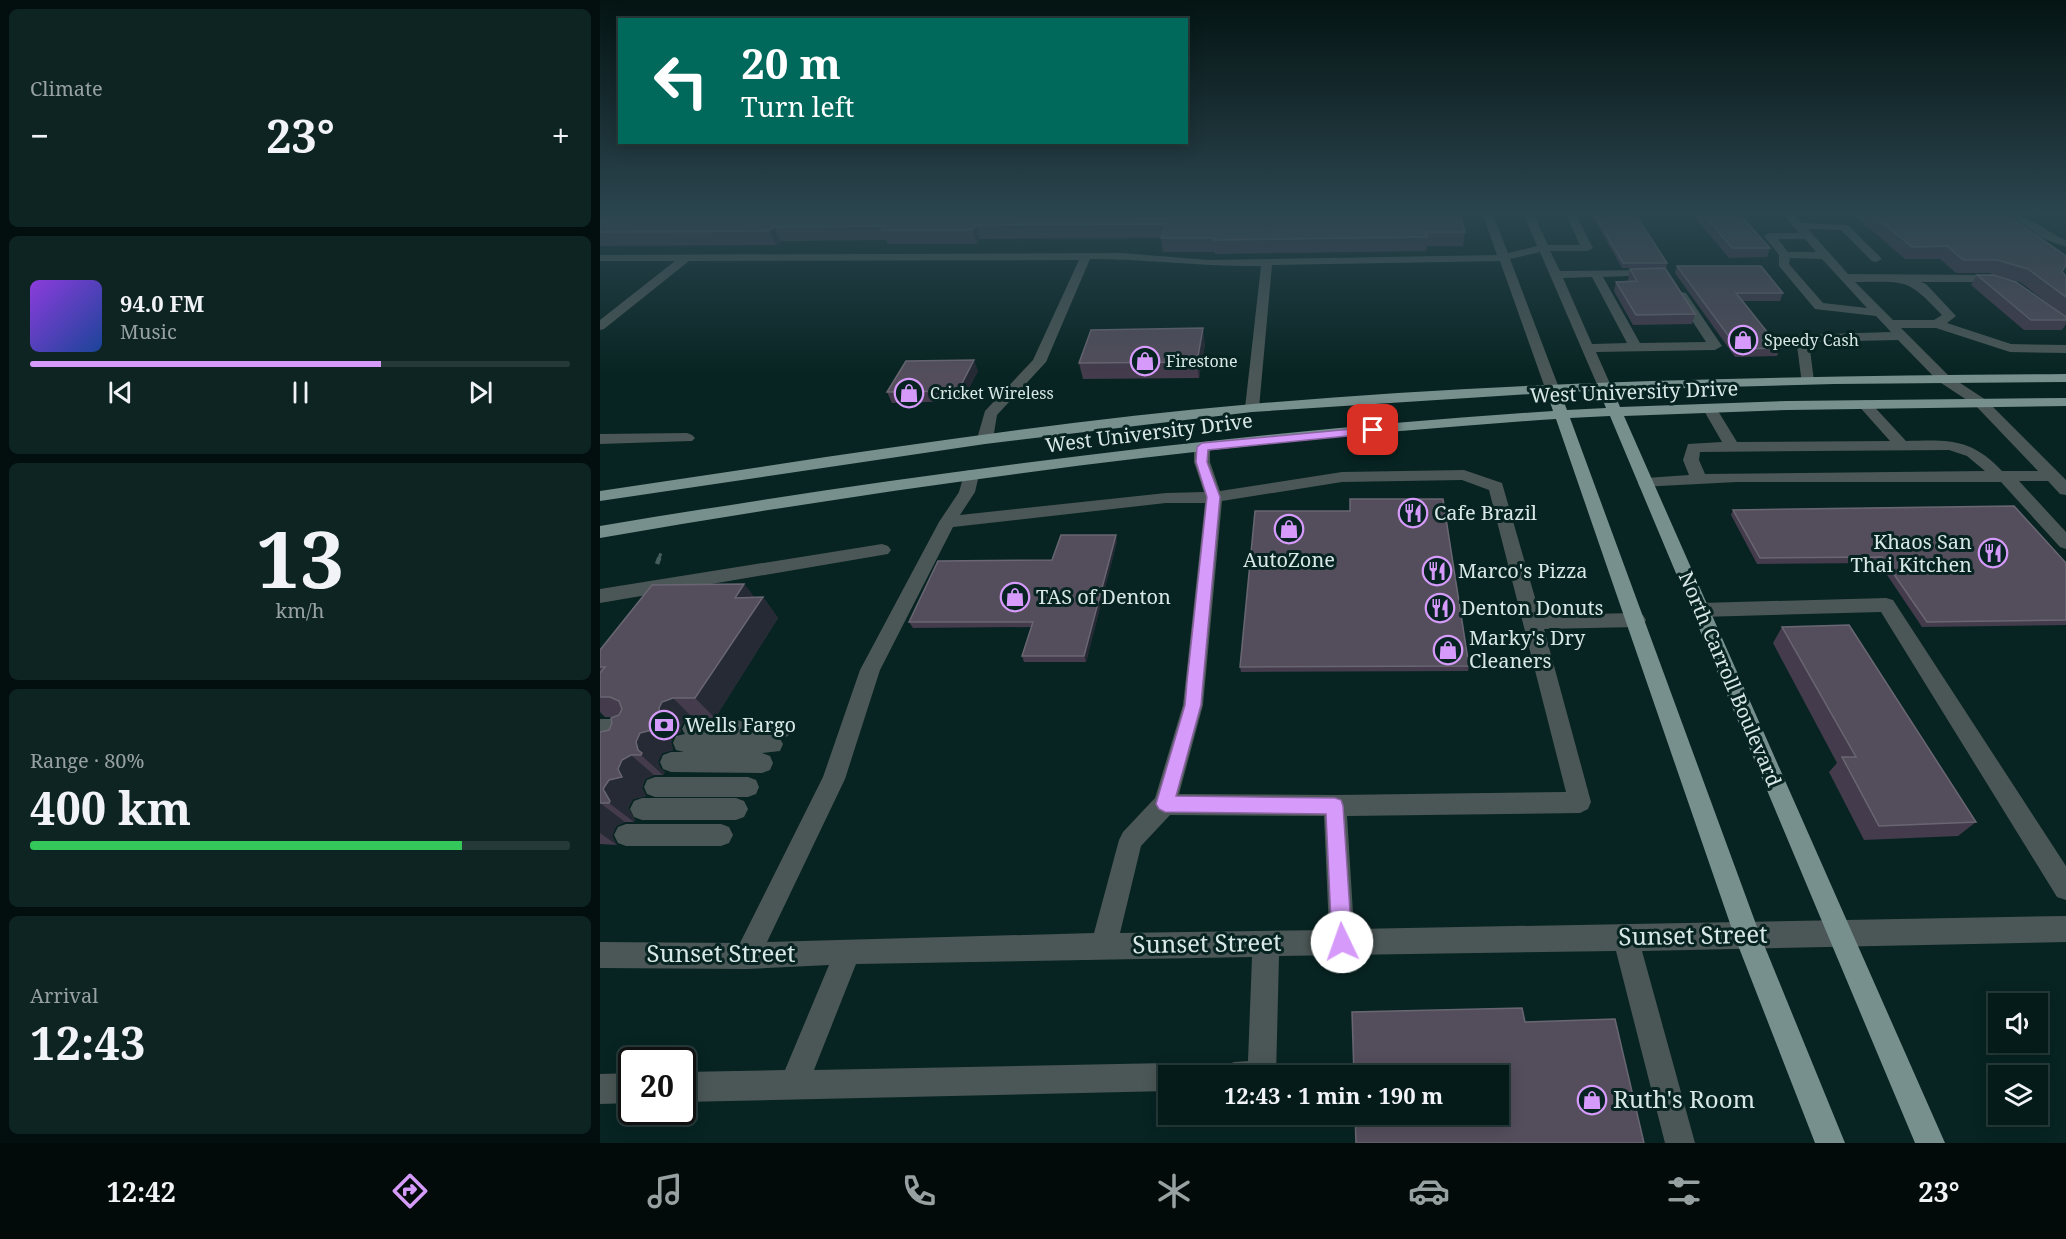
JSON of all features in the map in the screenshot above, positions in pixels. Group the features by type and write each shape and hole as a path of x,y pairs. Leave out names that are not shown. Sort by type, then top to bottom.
{"main road":[{"name":"West University Drive","path":"600,496 985,438 1252,408 1604,386 1943,378 2066,378"},
{"name":"North Carroll Boulevard","path":"1604,386 1930,1143"},
{"path":"1552,388 1747,935 1830,1143"},
{"name":"West University Drive","path":"600,532 971,475 1202,447 1436,424 1616,412 1864,404 2066,402"}],"street":[{"path":"600,326 673,268"},
{"path":"985,438 990,414 1039,362 1081,268"},
{"path":"1252,408 1266,268"},
{"path":"1506,268 1552,388"},
{"name":"North Carroll Boulevard","path":"1553,268 1604,386"},
{"path":"1787,268 1819,306 1879,313"},
{"path":"1836,268 1943,378 1981,403 2066,490"},
{"path":"1556,275 1594,273 1663,277 1715,346 1587,348"},
{"path":"1594,273 1636,347"},
{"path":"1845,278 1989,279 2006,284"},
{"path":"1904,278 1922,287 1950,316 1937,324"},
{"path":"1671,300 1700,346"},
{"path":"1890,324 1937,324 2010,348 2066,348"},
{"path":"1807,381 1802,338 1902,336"},
{"path":"1864,404 1902,445"},
{"path":"1710,409 1731,445"},
{"path":"600,438 687,438"},
{"path":"1699,480 1691,460 1693,447 1949,445 1969,449 1980,456 2040,514 2066,543"},
{"path":"1104,946 1131,840 1165,804 1193,705 1214,497 1202,462 1202,447"},
{"path":"747,956 834,779 870,670 947,522 967,492 971,475"},
{"path":"947,522 1166,498 1214,497 1342,477 1464,475 1496,487 1580,802 1335,806 1165,804"},
{"path":"1646,483 1737,477 2053,477"},
{"path":"600,596 882,550"},
{"path":"1701,610 1886,605 2066,888"},
{"path":"1533,622 1636,620"},
{"path":"600,728 627,735 600,742"},
{"path":"671,762 771,746 688,736"},
{"path":"655,787 748,787"},
{"path":"1335,806 1342,942"},
{"path":"642,809 736,809"},
{"path":"626,835 721,835"},
{"name":"Sunset Street","path":"600,955 747,956 848,951 1626,939 2066,929"},
{"path":"1626,939 1680,1143"},
{"path":"1262,1065 1266,944"},
{"path":"793,1085 848,951"},
{"path":"696,1087 1158,1077"},
{"path":"600,1089 618,1088"}],"building":[{"path":"1665,268 1695,314 1636,315 1616,282 1637,281 1630,269"},
{"path":"1679,268 1763,268 1783,293 1736,293 1780,348 1738,349"},
{"path":"2026,268 2064,268 2062,272 2066,276 2066,297"},
{"path":"1977,275 1994,275 2016,282 2066,317 2066,320 2031,320"},
{"path":"1203,328 1197,362 1079,363 1091,330"},
{"path":"974,360 958,391 887,392 906,361"},
{"path":"1350,499 1443,499 1469,666 1240,667 1255,511 1350,511"},
{"path":"2014,506 2066,563 2066,620 1927,622 1882,557 1760,558 1733,510"},
{"name":"TAS of Denton","path":"1061,535 1116,535 1084,656 1022,656 1033,622 909,622 938,561 1052,560"},
{"path":"744,584 735,598 763,597 695,698 673,698 662,702 659,708 660,713 653,715 649,722 652,730 640,733 636,742 641,755 631,755 622,760 618,769 622,777 609,780 603,789 609,803 600,803 600,732 609,730 612,723 611,718 619,715 622,709 619,701 610,697 600,697 600,673 605,667 600,667 600,650 652,585"},
{"path":"1849,625 1976,822 1879,826 1842,757 1856,757 1782,627"},
{"path":"1522,1008 1525,1022 1615,1019 1644,1143 1356,1143 1355,1125 1509,1125 1509,1065 1354,1065 1352,1012"}],"place":[{"name":"Speedy Cash","path":"1743,340"},
{"name":"Firestone","path":"1145,361"},
{"name":"Cricket Wireless","path":"909,393"},
{"name":"Cafe Brazil","path":"1413,513"},
{"name":"AutoZone","path":"1289,529"},
{"name":"Khaos San Thai Kitchen","path":"1993,553"},
{"name":"Marco's Pizza","path":"1437,571"},
{"name":"TAS of Denton","path":"1015,597"},
{"name":"Denton Donuts","path":"1440,608"},
{"name":"Marky's Dry Cleaners","path":"1448,650"},
{"name":"Wells Fargo","path":"664,725"},
{"name":"Ruth's Room","path":"1592,1100"}],"route":[{"path":"1342,942 1335,806 1165,804 1193,705 1214,497 1202,462 1202,447 1373,430"}]}
